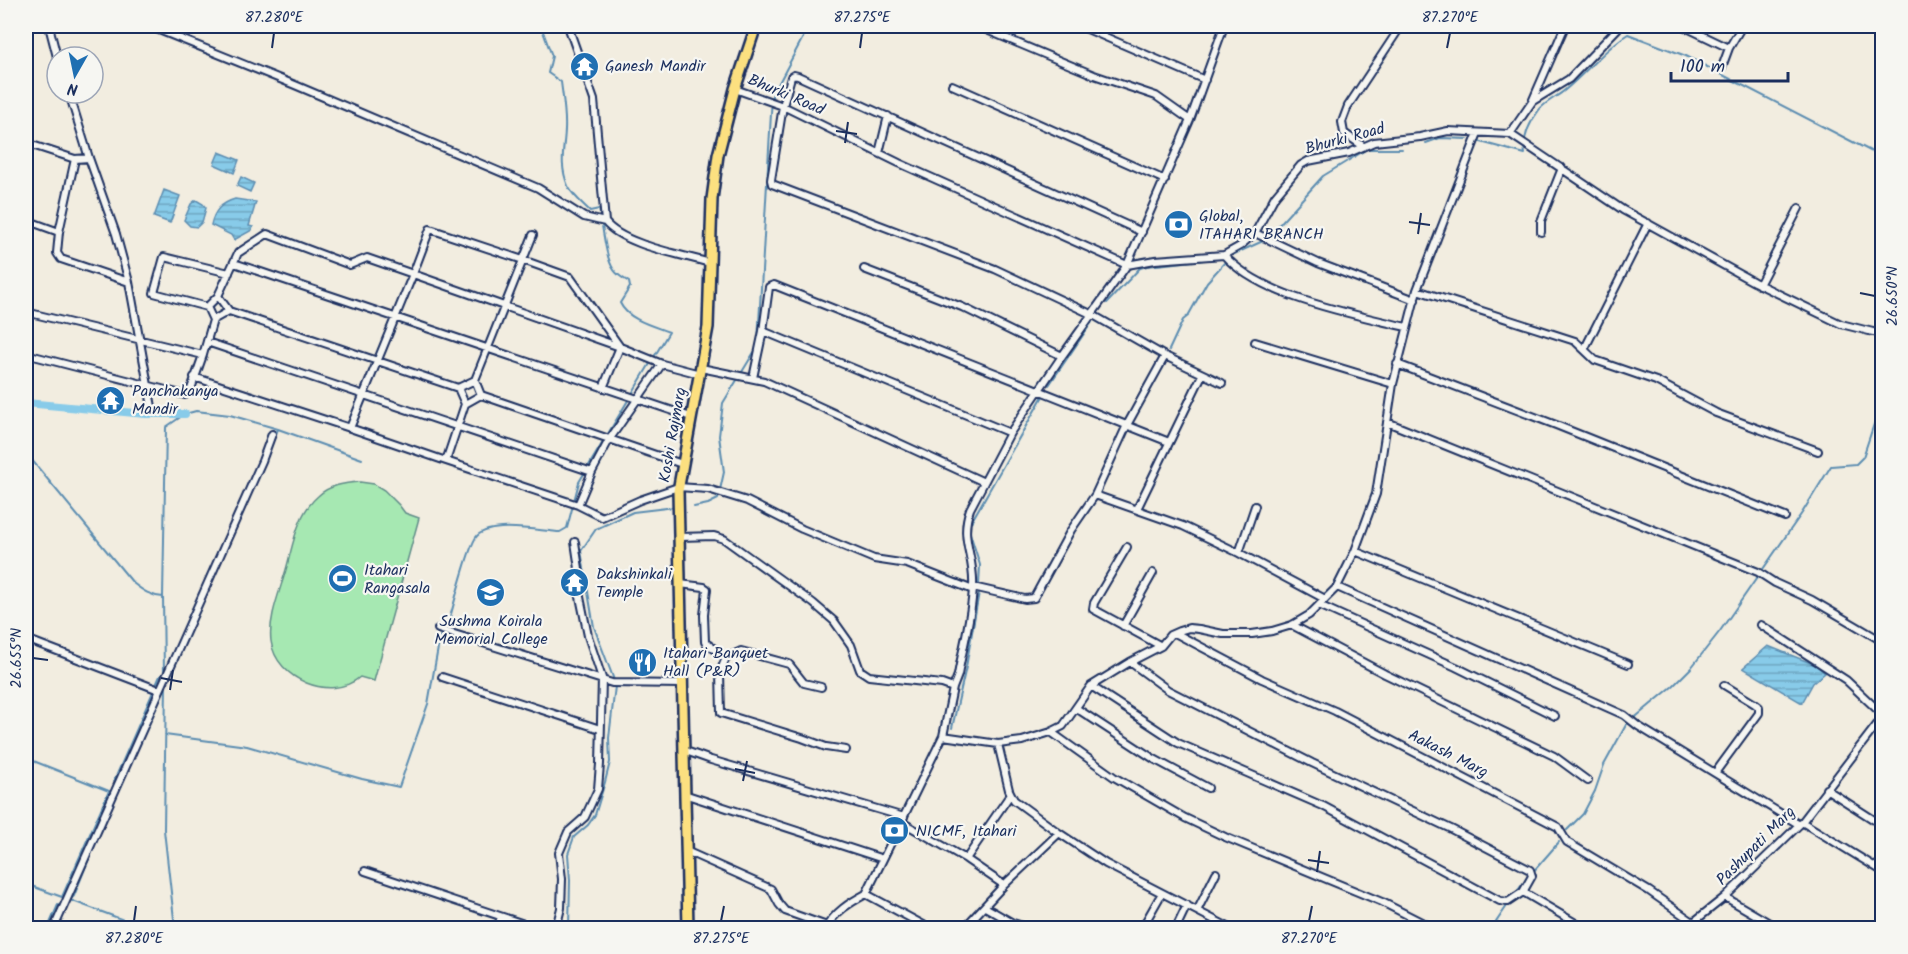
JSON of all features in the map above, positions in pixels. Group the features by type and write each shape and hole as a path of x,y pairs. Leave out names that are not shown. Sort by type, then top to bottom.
{"main road":[{"name":"Koshi Rajmarg","path":"688,928 683,794 678,489 708,327 712,199 718,155 735,88 756,26"}],"street":[{"path":"49,26 54,45"},
{"path":"149,26 538,188 584,218 601,221 624,239 710,262"},
{"path":"568,26 594,100 601,221"},
{"path":"977,26 1094,75 1156,96 1190,120"},
{"path":"1080,26 1205,80"},
{"path":"686,851 771,889 785,911 826,927 833,916 852,901 866,894 943,736 958,675 973,589 974,567 965,534 966,522 1010,433 1127,265 1190,120 1224,26"},
{"path":"1363,146 1344,133 1342,122 1348,106 1401,26"},
{"path":"1565,26 1532,102 1510,134 1623,210 1760,285 1841,324 1882,333"},
{"path":"1532,102 1569,80 1620,26"},
{"path":"1683,26 1729,48"},
{"path":"1722,67 1729,48 1742,26"},
{"path":"1142,232 888,116 794,75 791,77 780,105 772,184 995,269 1093,315 1165,356 1222,383"},
{"path":"952,85 1165,180"},
{"name":"Bhurki Road","path":"735,88 780,105 879,153 1127,265 1155,260 1224,255 1240,246 1255,233 1275,196 1301,165 1315,159 1349,153 1374,142 1420,137 1448,130 1510,134"},
{"path":"73,105 116,234 129,282 152,407"},
{"path":"879,153 888,116"},
{"path":"943,736 998,744 1022,741 1051,732 1063,726 1091,686 1161,646 1170,635 1189,628 1223,634 1252,634 1292,625 1319,605 1337,587 1355,551 1376,494 1397,364 1417,290 1478,133"},
{"path":"26,143 75,159 89,158"},
{"path":"75,159 58,232 57,253 61,259 129,282"},
{"path":"1541,232 1541,221 1562,168"},
{"path":"1760,285 1799,208"},
{"path":"26,220 58,232"},
{"path":"1585,348 1648,223"},
{"path":"350,428 430,229 570,277 620,347"},
{"path":"1255,233 1318,263 1415,300"},
{"path":"207,307 218,296 238,253 267,234 350,265 367,258 656,361 700,371 751,378 936,458 984,482"},
{"path":"218,296 229,311 458,388 475,380 533,235"},
{"path":"1224,255 1230,262 1284,294 1407,327"},
{"path":"207,307 154,293 164,257 229,273"},
{"path":"234,263 691,417"},
{"path":"864,269 962,307 1062,356"},
{"path":"751,378 763,331 769,287 774,285 1169,442"},
{"path":"1417,290 1575,340 1595,360 1656,381 1716,413 1818,451"},
{"path":"26,354 184,395 191,389 213,320 207,307"},
{"path":"213,320 229,311"},
{"path":"26,312 203,355"},
{"path":"763,331 1010,433"},
{"path":"207,342 589,471"},
{"path":"1255,342 1393,384"},
{"path":"603,388 620,347"},
{"path":"195,377 563,499 602,517 640,500 678,489 708,489 731,495 874,559 907,564 973,589 1025,599 1034,598 1071,530 1095,495 1127,425 1165,356"},
{"path":"576,504 589,471 606,439 656,361"},
{"path":"1397,364 1785,517"},
{"path":"1137,509 1202,375"},
{"path":"475,380 482,395 682,464"},
{"path":"446,461 465,404 458,388"},
{"path":"465,404 482,395"},
{"path":"1387,422 1761,574 1812,600 1882,641"},
{"path":"54,928 272,434"},
{"path":"1095,495 1183,526 1325,599"},
{"path":"1239,553 1255,506"},
{"path":"680,537 714,536 724,539 813,603 834,621 851,645 860,670 869,676 942,684 953,688"},
{"path":"556,928 561,908 562,879 559,853 568,832 585,817 598,789 600,764 602,678 588,636 579,592 581,582 575,542"},
{"path":"1127,547 1093,608 1094,611 1161,646"},
{"path":"1355,551 1628,664"},
{"path":"1123,626 1153,573"},
{"path":"680,584 706,587 705,642 726,658"},
{"path":"1337,587 1632,721 1715,773 1882,871"},
{"path":"1319,605 1456,667 1556,716"},
{"path":"1292,625 1384,675 1554,756 1588,781"},
{"path":"1761,625 1846,680 1882,716"},
{"path":"438,629 602,678 612,683 681,684"},
{"name":"Aakash Marg","path":"1175,633 1262,679 1335,711 1558,827 1567,842 1649,891 1693,922"},
{"path":"26,639 159,690"},
{"path":"820,687 804,683 789,664 741,651 726,658 720,672 722,713 825,747 846,750"},
{"path":"1091,686 1178,743 1323,806 1500,902 1510,901 1523,892 1531,873 1451,829 1312,763 1168,690 1130,662"},
{"path":"442,676 600,729"},
{"path":"1715,773 1759,713 1759,707 1724,685"},
{"path":"1076,708 1154,759 1208,788"},
{"name":"Pashupati Marg","path":"1686,928 1725,897 1800,823 1882,716"},
{"path":"1875,727 1882,732"},
{"path":"1051,732 1114,777 1185,818 1382,902 1433,928"},
{"path":"998,744 1010,795 1059,833 1106,864 1230,928"},
{"path":"682,749 903,820 1004,885"},
{"path":"1826,789 1882,825"},
{"path":"683,794 883,859"},
{"path":"966,859 1010,795"},
{"path":"964,928 1004,885 1059,833"},
{"path":"365,871 536,928"},
{"path":"1197,911 1216,873"},
{"path":"1523,892 1584,928"},
{"path":"1142,928 1162,893"},
{"path":"866,894 929,928"},
{"path":"1725,897 1778,928"},
{"path":"1176,928 1187,905"},
{"path":"985,906 1013,923 1030,928"},
{"path":"497,928 501,917"}],"green space":[{"name":"Itahari Rangasala","path":"360,482 374,484 384,490 405,513 419,518 374,681 360,677 348,684 320,687 306,683 283,667 275,655 271,641 271,622 296,533 308,508 327,489"}],"water":[{"path":"219,152 239,160 234,173 214,164"},
{"path":"241,177 254,183 250,192 237,186"},
{"path":"164,190 180,196 170,223 154,217"},
{"path":"235,199 256,202 249,226 253,227 252,230 234,240 231,235 211,225 219,208"},
{"path":"196,200 206,208 202,222 197,227 190,226 184,220 191,204"},
{"path":"1768,646 1816,665 1825,673 1813,683 1802,703 1743,668"}],"waterway":[{"path":"448,624 466,563 477,536 493,529 560,532 567,528 579,482 669,332 642,322 624,309 620,303 630,287 629,282 617,274 611,265 599,209 590,211 568,186 563,164 565,118 561,82 548,73 552,56 541,26"},
{"path":"758,341 772,96 809,26"},
{"path":"1477,141 1525,154 1528,131 1544,104 1565,90 1628,34 1686,56 1882,157"},
{"path":"1426,143 1440,138 1468,139"},
{"path":"1268,237 1323,176 1367,149 1402,149"},
{"path":"1232,255 1263,241"},
{"path":"1107,303 1140,268 1223,258"},
{"path":"1169,350 1183,320 1188,316 1207,282 1226,261"},
{"path":"1049,385 1092,322"},
{"path":"694,507 718,499 724,472 719,436 723,403 756,349"},
{"path":"1567,830 1583,814 1595,791 1604,765 1626,725 1691,668 1720,631 1802,513 1831,466 1856,464 1863,457 1880,406 1877,388 1882,382"},
{"path":"970,524 1043,396"},
{"path":"26,403 146,414 185,414"},
{"path":"163,597 166,427 185,414 196,411 230,415 278,429 362,459"},
{"path":"271,446 278,429"},
{"path":"26,453 133,583 147,593 163,597 164,673 156,685"},
{"path":"614,680 594,627 581,551 596,529 633,512 675,507"},
{"path":"969,530 980,565 979,585"},
{"path":"952,728 966,667 979,592"},
{"path":"165,735 247,746 362,779 399,787 428,704 441,631"},
{"path":"26,643 107,673"},
{"path":"112,675 153,692 114,781"},
{"path":"166,683 164,830 175,928"},
{"path":"569,928 568,854 574,837 588,825 595,815 605,782 610,762 609,738 615,686"},
{"path":"26,758 109,791 62,897 26,884"},
{"path":"57,928 74,896 103,824"},
{"path":"1532,873 1559,842"},
{"path":"1515,894 1528,877"},
{"path":"70,900 145,928"},
{"path":"1492,928 1509,903"},
{"path":"48,928 58,905"}],"place":[{"name":"Ganesh Mandir","path":"584,66"},
{"name":"Global, ITAHARI BRANCH","path":"1178,225"},
{"name":"Panchakanya Mandir","path":"111,400"},
{"name":"Itahari Rangasala","path":"343,579"},
{"name":"Dakshinkali Temple","path":"575,583"},
{"name":"Sushma Koirala Memorial College","path":"491,593"},
{"name":"Itahari Banquet Hall (P&R)","path":"642,662"},
{"name":"NICMF, Itahari","path":"895,831"}]}
